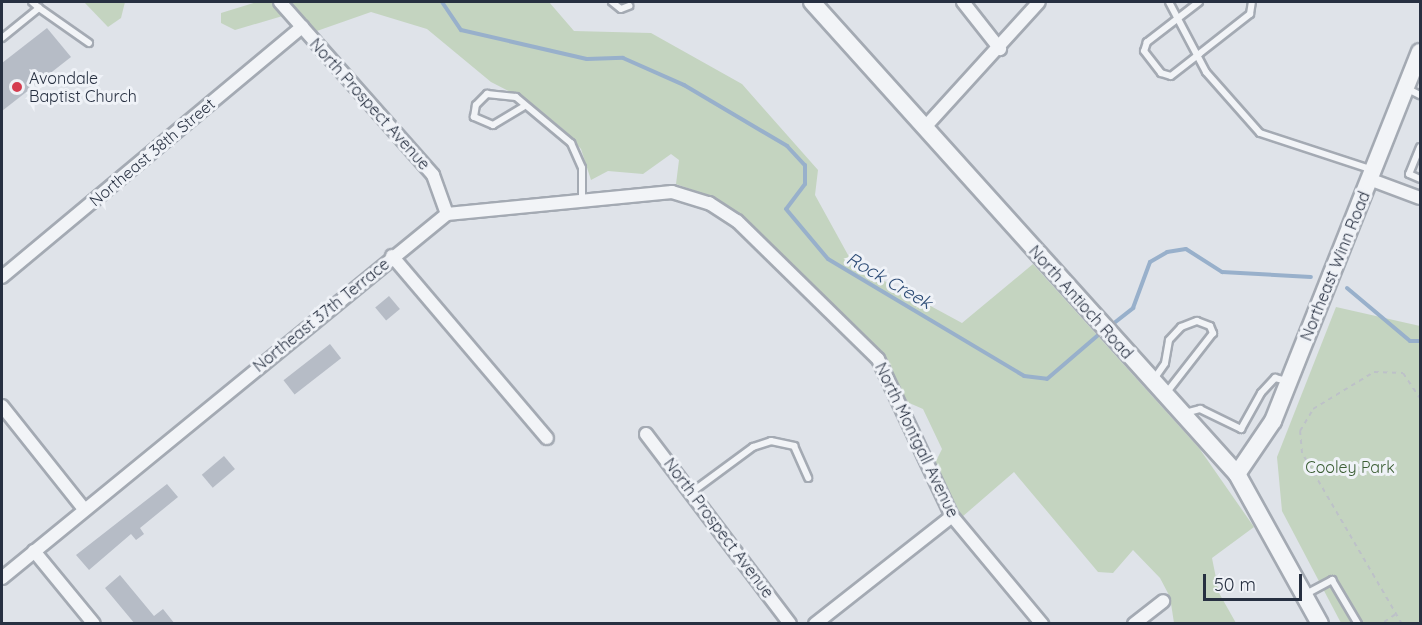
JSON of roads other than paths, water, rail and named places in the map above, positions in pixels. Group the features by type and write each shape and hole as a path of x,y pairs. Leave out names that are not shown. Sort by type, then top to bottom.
{"street":[{"name":"North Prospect Avenue","path":"280,2 434,176 447,214"},
{"name":"North Antioch Road","path":"812,2 927,125 1095,320 1237,474 1320,624"},
{"path":"963,2 1000,49"},
{"path":"927,125 1000,49 1039,2"},
{"name":"Northeast 38th Street","path":"2,277 302,27"},
{"name":"Northeast Winn Road","path":"1237,474 1274,421 1371,175 1413,91 1420,52"},
{"path":"1371,175 1420,198"},
{"name":"North Montgall Avenue","path":"582,200 672,192 698,199 737,221 878,359 952,516 1042,624"},
{"path":"447,214 582,200"},
{"name":"Northeast 37th Terrace","path":"2,578 392,256 447,214"},
{"path":"392,256 547,438"},
{"path":"2,406 84,509"},
{"name":"North Prospect Avenue","path":"646,434 790,624"},
{"path":"815,624 952,516"},
{"path":"34,551 94,624"},
{"path":"1134,624 1163,601"}],"lane":[{"path":"32,2 89,43"},
{"path":"612,2 621,9 629,6"},
{"path":"1169,2 1175,21 1199,54 1206,72 1260,133 1371,175"},
{"path":"1199,2 1147,42 1144,51 1155,66 1171,76 1250,14 1252,2"},
{"path":"2,38 39,9"},
{"path":"523,107 493,124 474,117 483,97 497,91 516,97 523,107 570,143 582,168 582,200"},
{"path":"1420,147 1410,174 1420,179"},
{"path":"1152,381 1165,363 1169,340 1181,327 1197,321 1210,326 1213,333 1164,395"},
{"path":"1181,413 1200,409 1241,429 1275,378 1289,381"},
{"path":"692,492 753,447 771,441 794,446 808,478"},
{"path":"1303,596 1332,580 1358,624"}],"waterway":[{"name":"Rock Creek","path":"442,2 461,30 587,59 623,58 684,85 787,146 805,165 805,184 786,209 828,259 1024,376 1047,379 1103,331"},
{"name":"Rock Creek","path":"1109,327 1133,308 1150,262 1167,252 1186,249 1222,272 1311,277"},
{"name":"Rock Creek","path":"1347,288 1410,341 1420,341"}],"place":[{"name":"Avondale Baptist Church","path":"17,87"}],"park label":[{"name":"Cooley Park","path":"1350,467"}]}
